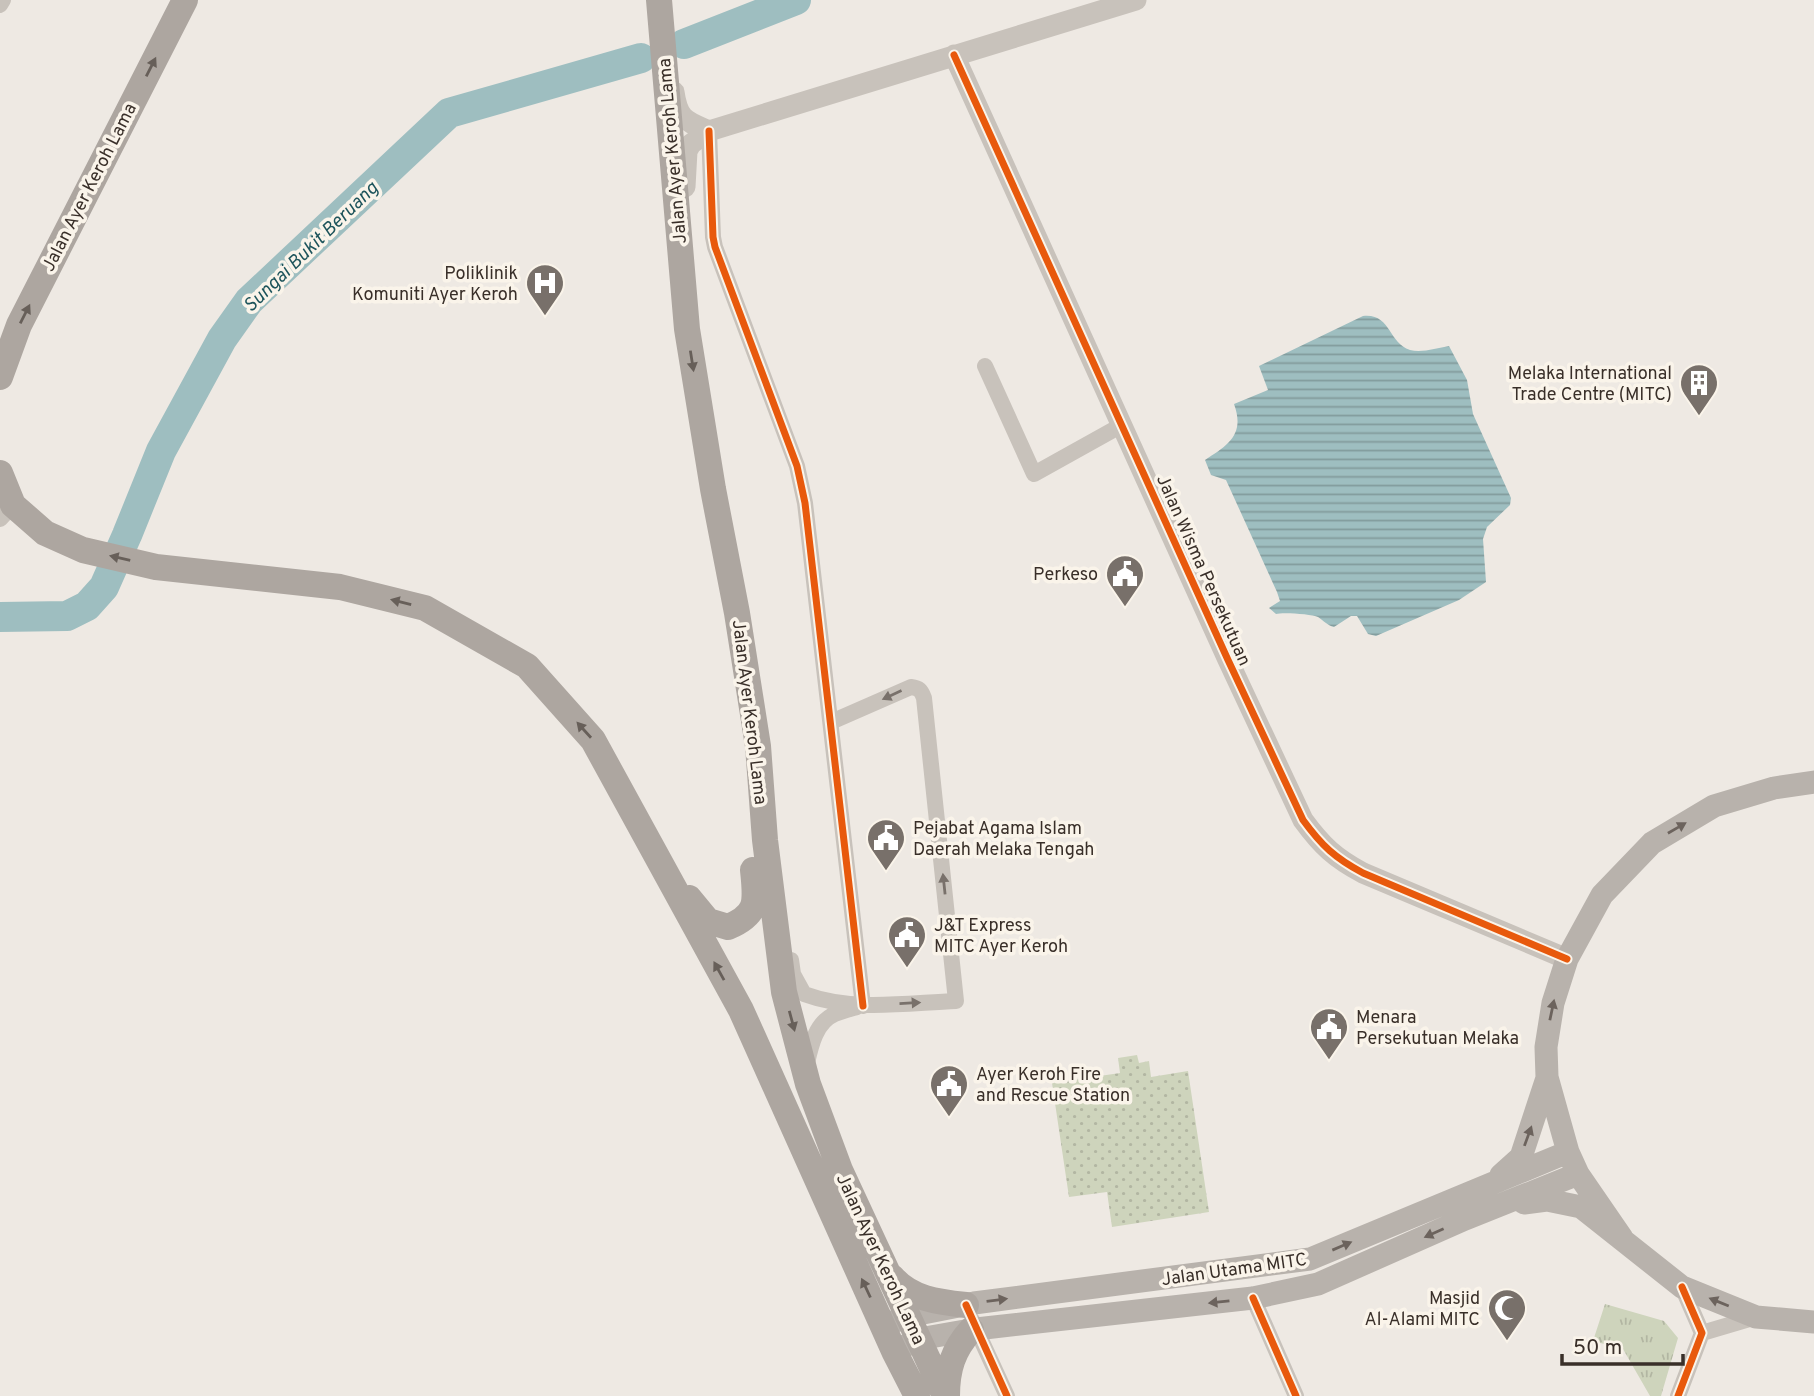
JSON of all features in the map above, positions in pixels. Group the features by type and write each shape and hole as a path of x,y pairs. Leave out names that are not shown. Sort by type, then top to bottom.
{"main road":[{"name":"Jalan Ayer Keroh Lama","path":"0,377 19,325 185,0"},
{"name":"Jalan Ayer Keroh Lama","path":"660,0 687,329 758,746 765,841 784,992 805,1072 840,1170 946,1396"},
{"name":"Jalan Ayer Keroh Lama","path":"0,472 6,512 83,550 156,567 340,587 425,608 527,666 593,740 741,1010 917,1396"},
{"path":"613,776 693,904 708,921 728,927 742,921 753,910 755,888 745,780 737,613"},
{"path":"1622,1238 1578,1174 1568,1152 1547,1077 1546,1047 1551,1014 1567,958 1602,895 1652,842 1714,806 1774,789 1814,782"},
{"path":"1491,1184 1521,1157 1547,1077"},
{"name":"Jalan Utama MITC","path":"971,1321 1310,1259 1568,1152"},
{"path":"883,1326 914,1328 1254,1298 1318,1284 1578,1174"},
{"path":"1497,1207 1547,1200 1581,1207 1682,1287 1756,1317 1814,1322"},
{"path":"888,1273 907,1291 971,1321"},
{"path":"946,1396 951,1360 971,1321"},
{"path":"894,1350 914,1328"}],"street":[{"path":"0,5 3,0"},
{"path":"660,0 679,111 684,120 709,131"},
{"path":"687,329 685,174 687,151 691,144 709,131 1136,0"},
{"name":"Jalan Wisma Persekutuan","path":"954,55 1303,820 1320,843 1341,861 1363,873 1567,958"},
{"path":"709,131 715,247 801,481 863,1006"},
{"path":"985,366 1034,474 1122,425"},
{"path":"758,746 793,974 804,994 820,1000 863,1006 956,1001 921,690 911,687 831,723"},
{"path":"805,1072 812,1040 821,1025 833,1014 863,1006"},
{"path":"1678,1396 1702,1333 1682,1287"},
{"path":"1254,1298 1296,1396"},
{"path":"1702,1333 1756,1317"},
{"path":"971,1321 1007,1396"}],"green space":[{"path":"1137,1055 1139,1063 1149,1061 1151,1077 1188,1071 1209,1212 1112,1227 1107,1192 1069,1197 1052,1083 1120,1073 1118,1058"},
{"path":"1605,1304 1664,1321 1678,1338 1661,1396 1650,1396 1623,1349 1593,1341"}],"water":[{"path":"1363,316 1379,319 1397,341 1410,350 1424,351 1449,346 1467,380 1473,414 1511,498 1510,505 1487,527 1483,539 1486,582 1459,600 1376,636 1368,634 1357,616 1351,616 1334,627 1315,616 1276,614 1269,608 1280,601 1277,592 1226,480 1211,475 1205,460 1233,438 1237,423 1234,404 1268,390 1259,366"}],"waterway":[{"path":"684,44 796,0"},
{"name":"Sungai Bukit Beruang","path":"0,617 67,616 87,606 104,587 161,451 222,339 249,301 449,113 641,58"}],"cycle path":[{"path":"954,55 1303,820 1330,851 1363,873 1567,959"},
{"path":"709,131 715,247 797,466 805,503 863,1006"},
{"path":"1678,1396 1702,1333 1682,1287"},
{"path":"1253,1298 1296,1396"},
{"path":"966,1305 1007,1396"}],"place":[{"name":"Poliklinik Komuniti Ayer Keroh","path":"545,317"},
{"name":"Melaka International Trade Centre (MITC)","path":"1699,417"},
{"name":"Perkeso","path":"1125,608"},
{"name":"Pejabat Agama Islam Daerah Melaka Tengah","path":"886,872"},
{"name":"J&T Express MITC Ayer Keroh","path":"907,969"},
{"name":"Menara Persekutuan Melaka","path":"1329,1061"},
{"name":"Ayer Keroh Fire and Rescue Station","path":"949,1118"},
{"name":"Masjid Al-Alami MITC","path":"1507,1342"}]}
